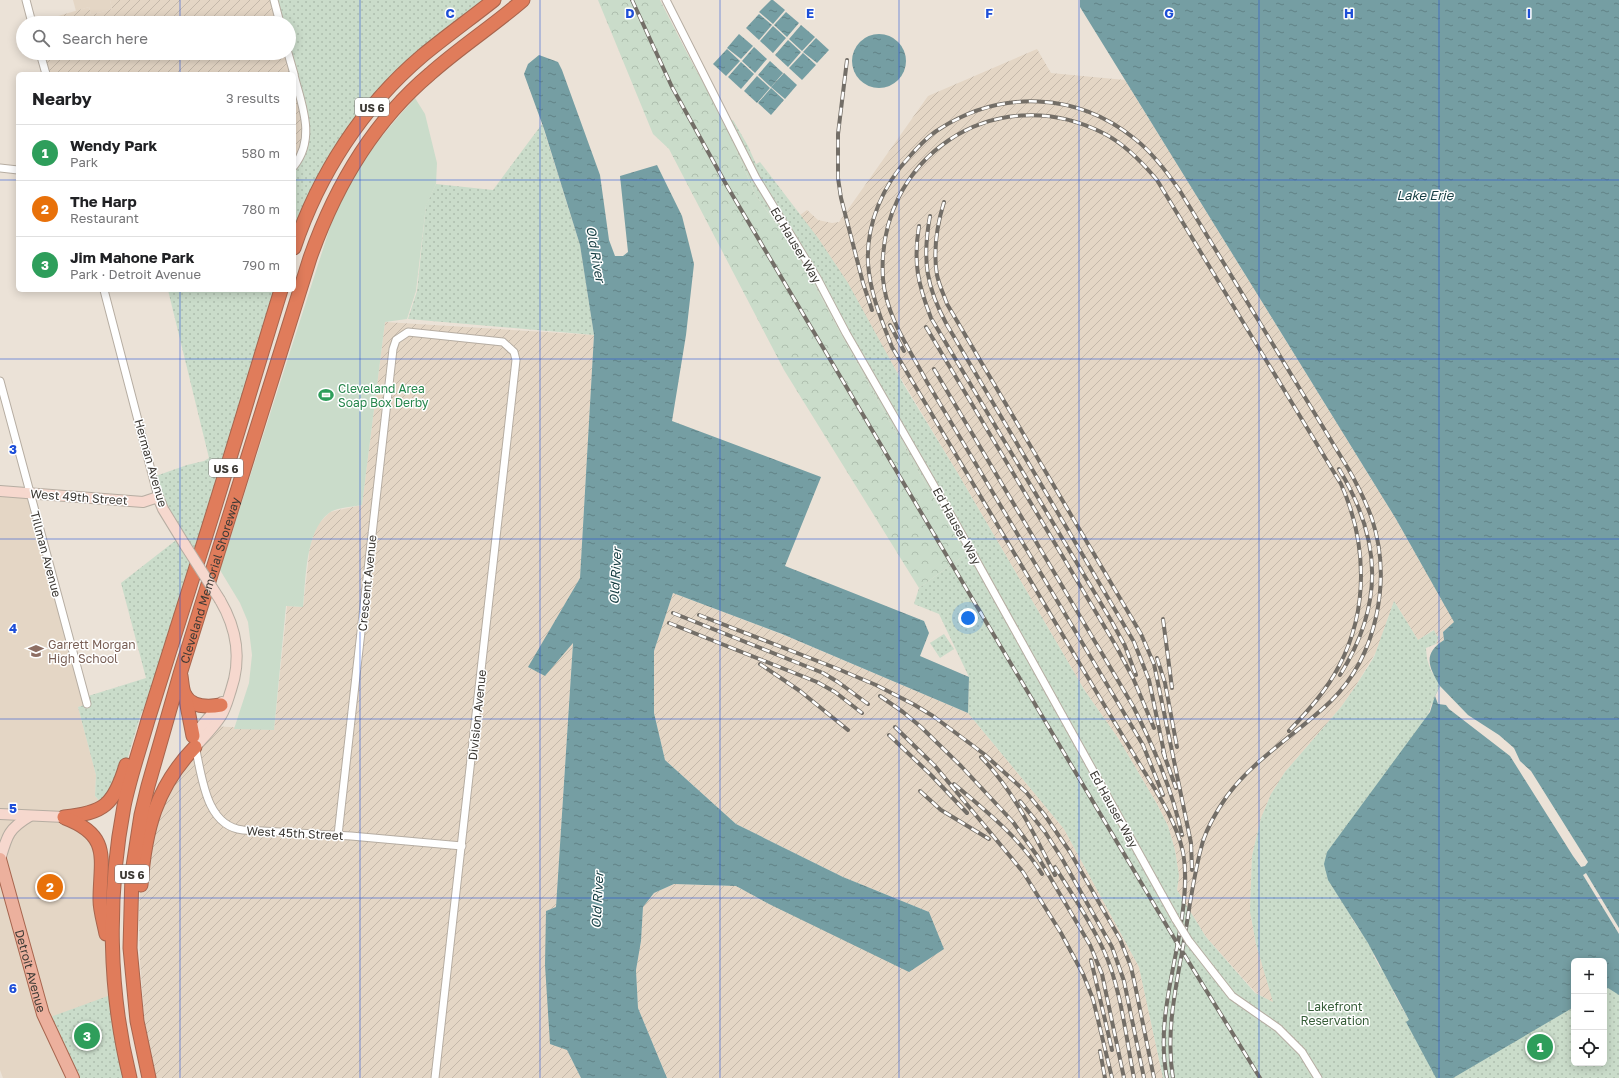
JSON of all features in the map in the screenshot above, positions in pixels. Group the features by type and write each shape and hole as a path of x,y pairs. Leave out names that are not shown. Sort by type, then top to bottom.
{"highway":[{"name":"US 6","path":"296,243 306,217 332,164 348,138 368,112 398,78 494,0"},
{"name":"Cleveland Memorial Shoreway","path":"149,1078 137,1021 130,933 131,889 136,843 144,800 180,674 310,258 325,216 338,189 369,140 407,95 440,65 523,0"},
{"name":"Cleveland Memorial Shoreway","path":"130,1078 120,1027 112,939 115,864 122,818 132,776 170,646 280,292"},
{"path":"64,817 94,812 104,806 116,792 140,717 170,646"},
{"path":"149,1078 139,948 139,902 143,859 150,823 160,796 174,770 194,741 180,674"},
{"path":"185,695 195,704 202,706 220,705"},
{"path":"64,817 85,827 92,833 100,846 102,862 100,902 114,969"}],"main road":[{"name":"Detroit Avenue","path":"0,859 43,1014 73,1078"}],"street":[{"path":"26,0 30,16"},
{"path":"274,0 278,16"},
{"name":"Ed Hauser Way","path":"666,0 756,178 817,278 850,340 956,524 1176,920 1189,941 1232,996 1278,1028 1282,1034 1302,1052 1318,1078"},
{"path":"42,60 45,72"},
{"path":"290,60 293,72"},
{"path":"296,82 305,116 306,136 305,148 296,163"},
{"path":"0,168 16,170"},
{"name":"Herman Avenue","path":"105,292 158,497 163,510 220,600 229,617 236,640 237,666 226,707 221,716 194,741"},
{"name":"Division Avenue","path":"403,334 408,332 502,342 514,352 516,360 435,1078"},
{"name":"Crescent Avenue","path":"338,835 393,349 396,340 403,334"},
{"name":"Tillman Avenue","path":"0,381 87,704"},
{"name":"West 49th Street","path":"0,492 142,502 158,497"},
{"name":"Herman Avenue","path":"194,741 230,691"},
{"name":"West 45th Street","path":"194,741 209,803 217,816 229,826 239,829 338,835 462,846"},
{"path":"0,814 64,817"},
{"path":"0,859 9,832 17,824 30,816"}],"shaded area":[{"path":"73,0 110,0 112,9 91,15 89,7 76,11"},
{"path":"110,0 274,0 278,16 58,16 89,7 91,15 112,9"},
{"path":"1037,49 1051,73 1125,80 1396,519 1455,623 1443,632 1444,640 1437,645 1433,630 1418,640 1394,601 1376,652 1355,687 1341,707 1285,772 1271,794 1261,818 1252,856 1250,911 1256,944 1274,1003 1256,993 1206,937 1177,890 1179,876 1175,850 1168,826 1157,804 1118,738 1085,691 881,345 800,215 807,210 818,220 832,223 839,222 928,96"},
{"path":"42,60 290,60 293,72 45,72"},
{"path":"296,85 307,137 296,162"},
{"path":"385,322 594,335 580,578 529,666 573,642 556,907 546,911 567,1050 581,1078 149,1078 140,962 139,917 140,888 156,805 214,726 274,730 287,606 303,607 310,546 317,525 330,512 362,505"},
{"path":"0,491 29,493 87,704 78,707 96,775 95,796 104,806 78,816 92,833 116,993 73,1078 3,1078 0,1070"},
{"path":"673,593 781,634 968,713 1064,829 1139,967 1163,1078 667,1078 638,1008 636,970 641,941 643,907 654,893 674,884 736,886 769,904 929,912 843,877 736,824 665,760 654,713 654,651"}],"green space":[{"path":"274,0 494,0 434,47 348,138 296,244 296,162 307,137 296,86 296,72 293,72 290,60 296,60 296,16 278,16"},
{"path":"598,0 660,0 725,124 755,194 799,257 879,403 966,554 919,588 784,370 669,149 653,134"},
{"name":"Lakefront Reservation","path":"664,10 725,124 733,120 748,146 756,164 760,162 818,238 848,283 904,385 957,472 1085,691 1118,738 1157,804 1168,826 1175,850 1179,876 1177,890 1206,937 1255,993 1273,1002 1256,944 1250,911 1252,856 1261,818 1271,794 1285,772 1341,707 1374,657 1394,601 1418,640 1434,630 1437,636 1439,636 1436,644 1426,648 1427,659 1431,671 1483,744 1432,703 1428,715 1463,851 1352,919 1361,932 1518,837 1531,859 1373,955 1381,969 1537,873 1551,895 1393,992 1409,1020 1571,978 1571,1066 1607,1066 1607,983 1619,988 1619,1078 1163,1078 1139,967 1064,829 968,713 969,677 939,614 914,604 919,588 966,554 879,403 799,257 755,194 738,154"},
{"name":"Cleveland Area Soap Box Derby","path":"415,98 425,114 437,163 436,184 426,206 416,291 407,319 385,322 362,505 332,511 321,521 315,531 308,556 303,607 286,606 274,730 234,729 249,683 252,655 248,622 240,603 220,570 332,221 359,168 382,136"},
{"path":"542,124 580,245 594,335 408,319 417,291 426,205 436,184 493,190"},
{"path":"168,292 280,292 170,646 140,717 121,780 104,806 95,796 96,775 78,707 87,704 85,697 146,678 121,583 180,537 153,477 187,465 204,461 209,458"},
{"path":"944,634 954,649 940,658 930,643"},
{"path":"116,993 130,1078 73,1078 45,1019"}],"water":[{"path":"771,0 785,10 773,24 759,12"},
{"name":"Lake Erie","path":"1080,0 1619,0 1619,995 1607,988 1607,958 1571,958 1571,1009 1453,1078 1436,1078 1406,1022 1409,1020 1368,943 1328,880 1324,864 1327,852 1430,712 1440,686 1431,667 1430,656 1437,645 1444,640 1443,632 1454,622 1396,519 1080,7"},
{"path":"786,12 799,23 787,37 774,25"},
{"path":"759,14 772,25 759,40 746,28"},
{"path":"801,25 815,37 802,51 789,39"},
{"path":"773,26 786,38 773,53 760,41"},
{"path":"739,34 753,46 741,59 727,48"},
{"path":"879,34 889,36 898,42 904,51 906,61 904,71 898,80 889,86 879,88 869,86 860,80 854,71 852,61 854,51 860,42 869,36"},
{"path":"816,38 829,50 817,63 803,52"},
{"path":"788,40 801,52 788,67 775,55"},
{"path":"754,47 767,59 755,73 742,61"},
{"path":"727,49 740,61 726,76 713,64"},
{"path":"803,53 816,65 802,80 789,68"},
{"name":"Old River","path":"539,55 558,62 562,70 600,175 609,240 615,256 623,256 628,252 620,176 657,165 682,216 694,264 686,335 672,421 821,477 785,566 924,621 929,633 920,656 969,677 968,713 782,634 673,593 654,651 654,713 665,760 736,824 843,877 929,912 944,949 909,972 769,904 736,886 674,884 654,893 643,907 641,941 636,970 638,1008 667,1078 581,1078 567,1050 550,1044 545,965 546,911 556,907 573,643 545,676 528,667 580,578 594,335 580,245 544,129 524,74 528,64"},
{"path":"770,61 783,73 771,87 758,75"},
{"path":"741,62 754,74 741,89 728,77"},
{"path":"784,73 797,85 785,99 771,87"},
{"path":"757,76 770,88 757,103 744,91"},
{"path":"771,88 784,100 771,115 758,103"}],"pier":[{"path":"1440,686 1468,715 1499,735 1514,748 1520,761 1531,771 1588,862 1585,866 1581,867 1573,856 1510,756 1449,709 1446,705 1438,704 1435,696"},
{"path":"1586,873 1619,928 1619,934 1583,875"}],"railway":[{"path":"632,0 672,87 727,186 1174,938 1260,1078"},
{"path":"847,60 838,134 838,178 841,198 863,283 872,310"},
{"path":"1167,1078 1164,1058 1165,1017 1179,937 1185,884 1183,852 1176,829 1160,798 892,347 877,306 869,274 868,248 873,220 884,192 900,167 923,142 938,130 962,117 987,108 1013,102 1038,102 1064,105 1089,112 1112,123 1135,139 1148,150 1159,163 1180,191 1349,470 1370,513 1378,542 1380,592 1376,616 1369,640 1360,662 1347,683 1331,701 1263,758 1238,782 1220,806 1205,835 1195,876 1173,1006 1170,1042 1173,1078"},
{"path":"1163,795 1143,745 927,382 900,332 889,306 883,279 886,236 899,197 920,165 949,140 983,123 1022,116 1062,119 1103,133 1119,142 1133,154 1157,180 1341,484 1350,506 1360,552 1360,599 1356,622 1349,644 1329,684 1289,731"},
{"path":"944,202 939,220 935,257 938,279 947,304 1141,634 1154,664 1191,843 1192,870"},
{"path":"930,216 926,246 926,259 930,285 934,298 947,325 1134,642 1149,680 1165,757"},
{"path":"919,226 917,239 918,273 931,318 1112,622 1125,646 1136,675"},
{"path":"890,325 904,351"},
{"path":"926,327 1116,646 1133,678 1154,728"},
{"path":"934,369 1133,706 1162,769 1173,801 1182,835"},
{"path":"1339,469 1353,495 1363,521 1370,547 1372,572 1370,598 1364,623 1354,649 1340,675"},
{"path":"673,613 823,673 868,704"},
{"path":"699,615 838,669 876,685 913,704 933,716 984,754 1026,792 1044,814 1070,852 1120,939 1131,967 1154,1078"},
{"path":"1163,619 1172,688"},
{"path":"669,623 817,682 835,692 862,713"},
{"path":"1157,658 1165,683 1177,747"},
{"path":"760,664 800,691 848,730"},
{"path":"880,696 921,727 961,766 1013,822 1038,857 1090,945 1102,974 1124,1078"},
{"path":"895,727 935,766 1023,872 1061,933 1083,974 1093,999 1112,1078"},
{"path":"889,735 930,774 967,813"},
{"path":"1163,752 1176,788"},
{"path":"981,757 1004,784 1013,798 1055,875"},
{"path":"954,784 1013,837 1042,874"},
{"path":"920,791 941,810 989,839"},
{"path":"1020,801 1045,832 1061,857 1112,947 1124,981 1144,1078"},
{"path":"1055,867 1093,929 1110,965 1119,997 1134,1078"},
{"path":"1091,960 1112,1050"},
{"path":"1100,1051 1105,1078"}],"place":[{"name":"Cleveland Area Soap Box Derby","path":"326,395"},
{"name":"Garrett Morgan High School","path":"36,651"},
{"name":"The Harp","path":"50,887"},
{"name":"Jim Mahone Park","path":"87,1036"},
{"name":"Wendy Park","path":"1540,1047"}]}
